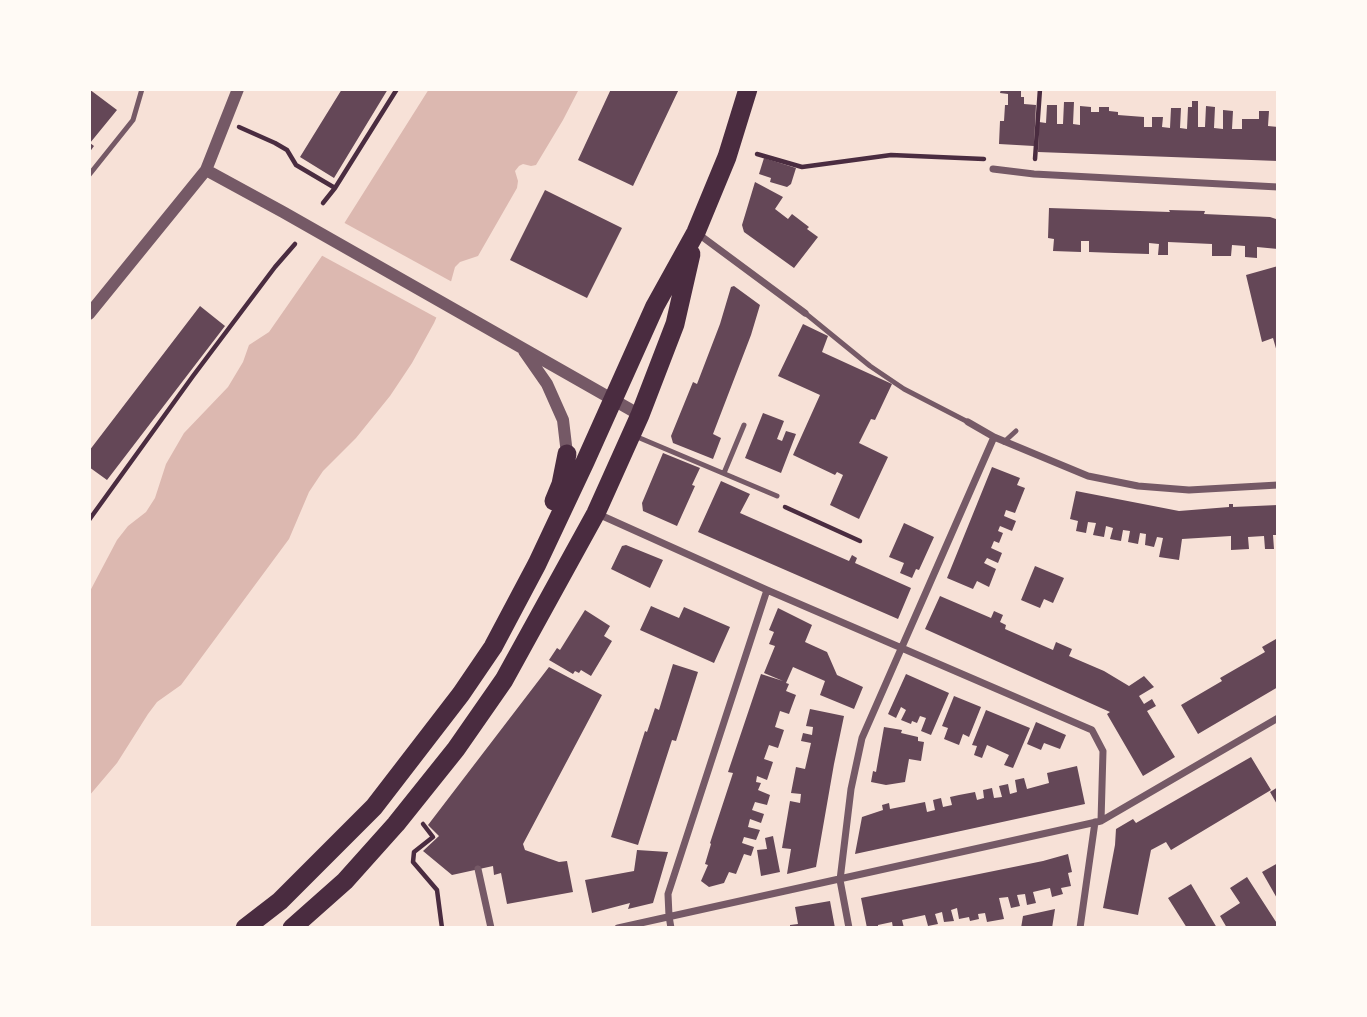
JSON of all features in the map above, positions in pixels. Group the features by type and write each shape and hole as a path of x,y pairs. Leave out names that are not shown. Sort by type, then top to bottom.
{"highway":[{"path":"246,928 280,901 374,807 461,694 493,647 537,564 655,306 696,232 727,157 748,89"},
{"path":"292,928 345,881 410,807 456,749 504,680 596,513 632,435 675,324 696,232"},
{"path":"493,647 561,484 567,454"}],"street":[{"path":"89,314 206,170 238,89"},
{"path":"993,169 1034,174 1278,187"},
{"path":"206,170 640,415"},
{"path":"696,232 805,313"},
{"path":"522,348 547,384 563,420 567,454"},
{"path":"968,422 994,438 1088,476 1138,486 1189,490 1278,485"},
{"path":"849,928 840,880 851,789 862,738 994,438"},
{"path":"596,513 1092,730 1103,751 1098,822 1080,928"},
{"path":"671,928 668,894 767,590"},
{"path":"618,928 1098,822 1278,718"},
{"path":"478,869 491,928"}],"lane":[{"path":"89,175 134,120 142,89"},
{"path":"805,313 870,366 904,389 968,422"},
{"path":"724,473 744,425"},
{"path":"1004,442 1016,431"},
{"path":"632,435 777,496"}],"path":[{"path":"323,203 397,89"},
{"path":"1035,159 1040,89"},
{"path":"244,129 287,150 296,165 335,188"},
{"path":"757,154 802,167 891,155 990,159"},
{"path":"89,520 193,376 295,244"},
{"path":"777,496 784,507 860,541"},
{"path":"410,807 433,837 414,852 413,862 437,890 442,928"}],"shaded area":[{"path":"429,89 579,89 536,165 523,164 515,171 517,188 478,256 460,262 455,267 449,289 434,323 390,396 356,438 323,471 309,492 289,539 181,685 157,702 117,763 89,796 89,593 117,540 128,526 146,512 155,498 166,464 184,433 228,387 243,362 249,345 269,332 340,230"}],"pier":[{"path":"341,221 454,283 439,319 319,254"}],"building":[{"path":"89,89 117,110 90,143 94,146 89,153"},
{"path":"342,89 388,89 334,178 300,157"},
{"path":"611,89 679,89 633,186 578,160"},
{"path":"1001,89 1021,89 1024,104 1036,105 1034,146 999,144 1000,121 1004,121 1005,105 1008,105 1008,94 1000,93"},
{"path":"1192,101 1198,101 1198,127 1205,127 1206,106 1215,107 1214,128 1223,129 1223,110 1233,111 1232,129 1242,129 1242,119 1259,119 1259,111 1269,111 1268,126 1278,127 1278,161 1038,152 1039,122 1046,123 1047,105 1057,105 1057,124 1063,124 1064,102 1074,102 1073,124 1080,125 1080,106 1091,107 1091,112 1099,112 1099,107 1109,107 1109,111 1118,112 1118,115 1144,117 1144,127 1152,127 1152,117 1163,117 1162,127 1170,128 1171,108 1181,108 1180,128 1187,129 1188,107 1192,107"},
{"path":"764,158 796,168 791,184 787,187 770,182 771,178 759,174"},
{"path":"755,182 783,197 775,209 788,219 792,214 818,237 794,268 744,232 742,225"},
{"path":"545,190 622,228 587,298 510,260"},
{"path":"1049,208 1205,211 1204,214 1270,217 1276,219 1278,249 1257,247 1257,258 1245,257 1245,246 1232,245 1231,256 1212,256 1212,244 1168,242 1168,255 1158,255 1159,244 1149,243 1149,254 1089,252 1089,241 1081,241 1081,252 1053,251 1054,239 1048,238"},
{"path":"1278,266 1277,352 1273,338 1262,342 1246,275"},
{"path":"734,286 760,305 713,434 721,438 713,459 673,443 671,436 693,382 697,384 731,287"},
{"path":"200,306 225,326 107,480 89,467 89,451"},
{"path":"803,324 828,336 822,352 892,384 875,420 871,419 859,443 888,457 859,519 830,505 843,475 837,472 835,475 793,455 820,395 778,376"},
{"path":"763,413 784,421 777,439 782,441 786,431 796,434 781,473 745,458"},
{"path":"663,453 700,468 677,526 643,511 642,503"},
{"path":"992,467 1020,478 1017,485 1025,488 1015,513 1006,510 1004,516 1016,521 1012,531 1000,526 998,531 1003,533 999,543 994,541 991,548 1002,553 998,563 987,558 984,563 996,569 989,587 977,581 973,589 947,578"},
{"path":"721,481 750,494 740,513 849,561 852,555 857,558 855,563 911,588 898,619 698,532"},
{"path":"1076,491 1179,511 1229,507 1229,504 1233,504 1233,507 1278,505 1278,535 1273,535 1274,549 1265,549 1264,536 1248,537 1249,549 1231,550 1231,536 1182,539 1179,560 1159,557 1163,538 1157,537 1154,547 1145,545 1146,534 1140,533 1138,544 1128,542 1130,531 1123,530 1121,541 1110,539 1113,528 1106,526 1104,537 1093,535 1096,523 1088,522 1086,533 1076,531 1078,521 1070,519"},
{"path":"904,523 934,537 919,570 916,569 912,578 900,573 904,563 889,557"},
{"path":"626,545 663,560 650,588 611,569 622,546"},
{"path":"1035,566 1064,578 1053,603 1044,599 1040,608 1021,600"},
{"path":"940,596 991,618 994,611 1003,615 1000,622 1006,625 1005,629 1053,650 1056,642 1072,649 1069,656 1104,671 1129,686 1144,676 1154,687 1139,696 1144,704 1152,699 1156,706 1147,711 1175,757 1143,776 1107,714 1110,712 925,629"},
{"path":"651,606 679,618 684,607 730,627 714,663 640,630"},
{"path":"778,608 812,625 805,642 827,652 837,675 863,687 854,709 820,695 825,681 793,667 786,683 789,684 786,691 796,695 789,714 780,711 775,727 784,730 778,748 769,745 764,759 773,762 767,780 757,776 756,782 761,783 758,790 770,795 767,805 755,802 752,810 764,814 761,823 750,819 748,827 760,830 756,840 744,837 742,843 754,847 751,856 744,854 736,874 729,872 724,883 709,887 701,881 708,865 705,864 710,843 733,773 728,772 761,674 783,681 764,673 775,646 769,644 774,632 769,630"},
{"path":"585,610 610,626 604,636 612,641 591,676 581,670 573,674 549,660 557,648 560,650"},
{"path":"1276,639 1278,687 1198,734 1181,705 1265,652 1262,647"},
{"path":"673,664 698,672 676,741 672,740 638,845 611,837 645,731 647,732 655,708 659,710"},
{"path":"549,667 602,695 523,844 525,850 559,862 567,861 573,892 507,904 501,873 494,875 493,866 452,875 423,851 439,836 428,825"},
{"path":"906,674 949,693 931,735 921,731 926,718 920,716 917,723 912,721 911,724 901,720 906,710 901,707 896,718 888,714"},
{"path":"954,696 981,707 969,737 963,734 959,745 944,739 948,728 942,726"},
{"path":"810,709 844,716 816,867 787,874 791,849 782,848 790,801 800,803 801,794 791,793 796,767 805,769 811,743 801,741 803,733 812,735 813,727 806,726"},
{"path":"986,710 1030,728 1013,768 1004,765 1009,755 987,745 982,758 974,755 977,746 972,745"},
{"path":"1036,722 1066,735 1060,749 1044,743 1041,750 1027,744"},
{"path":"884,727 902,730 901,733 918,737 918,741 924,742 921,761 909,759 905,782 886,785 871,782 873,771 876,772"},
{"path":"1251,757 1271,790 1171,850 1166,842 1151,850 1138,915 1103,908 1116,829 1133,819 1136,823"},
{"path":"1077,766 1085,804 855,854 862,817 883,810 882,805 889,803 890,809 925,802 927,812 935,810 933,800 941,798 943,807 952,805 950,797 975,792 977,800 984,798 983,790 992,788 994,798 1002,797 999,786 1008,784 1010,794 1017,792 1015,780 1024,778 1027,789 1049,783 1047,773"},
{"path":"1278,787 1278,806 1270,792"},
{"path":"773,836 780,872 761,876 757,850 767,849 765,838"},
{"path":"637,850 668,852 653,903 628,909 630,903 592,913 585,880 634,871"},
{"path":"1068,854 1072,872 1068,873 1071,886 1061,888 1063,894 1052,897 1050,888 1033,892 1036,903 1027,905 1025,894 1017,895 1020,906 1011,908 1008,897 999,898 1004,919 987,922 985,913 978,914 979,919 959,919 957,908 951,910 954,921 944,922 942,912 935,914 938,924 928,926 925,915 902,920 904,928 893,928 892,922 878,925 878,928 867,928 861,898"},
{"path":"1278,863 1278,900 1262,872"},
{"path":"1247,877 1278,925 1276,928 1227,928 1220,916 1240,903 1230,888"},
{"path":"1191,884 1217,928 1187,928 1168,898"},
{"path":"830,901 835,928 790,928 790,925 798,924 795,907"},
{"path":"1055,909 1052,928 1021,928 1023,916"}]}
